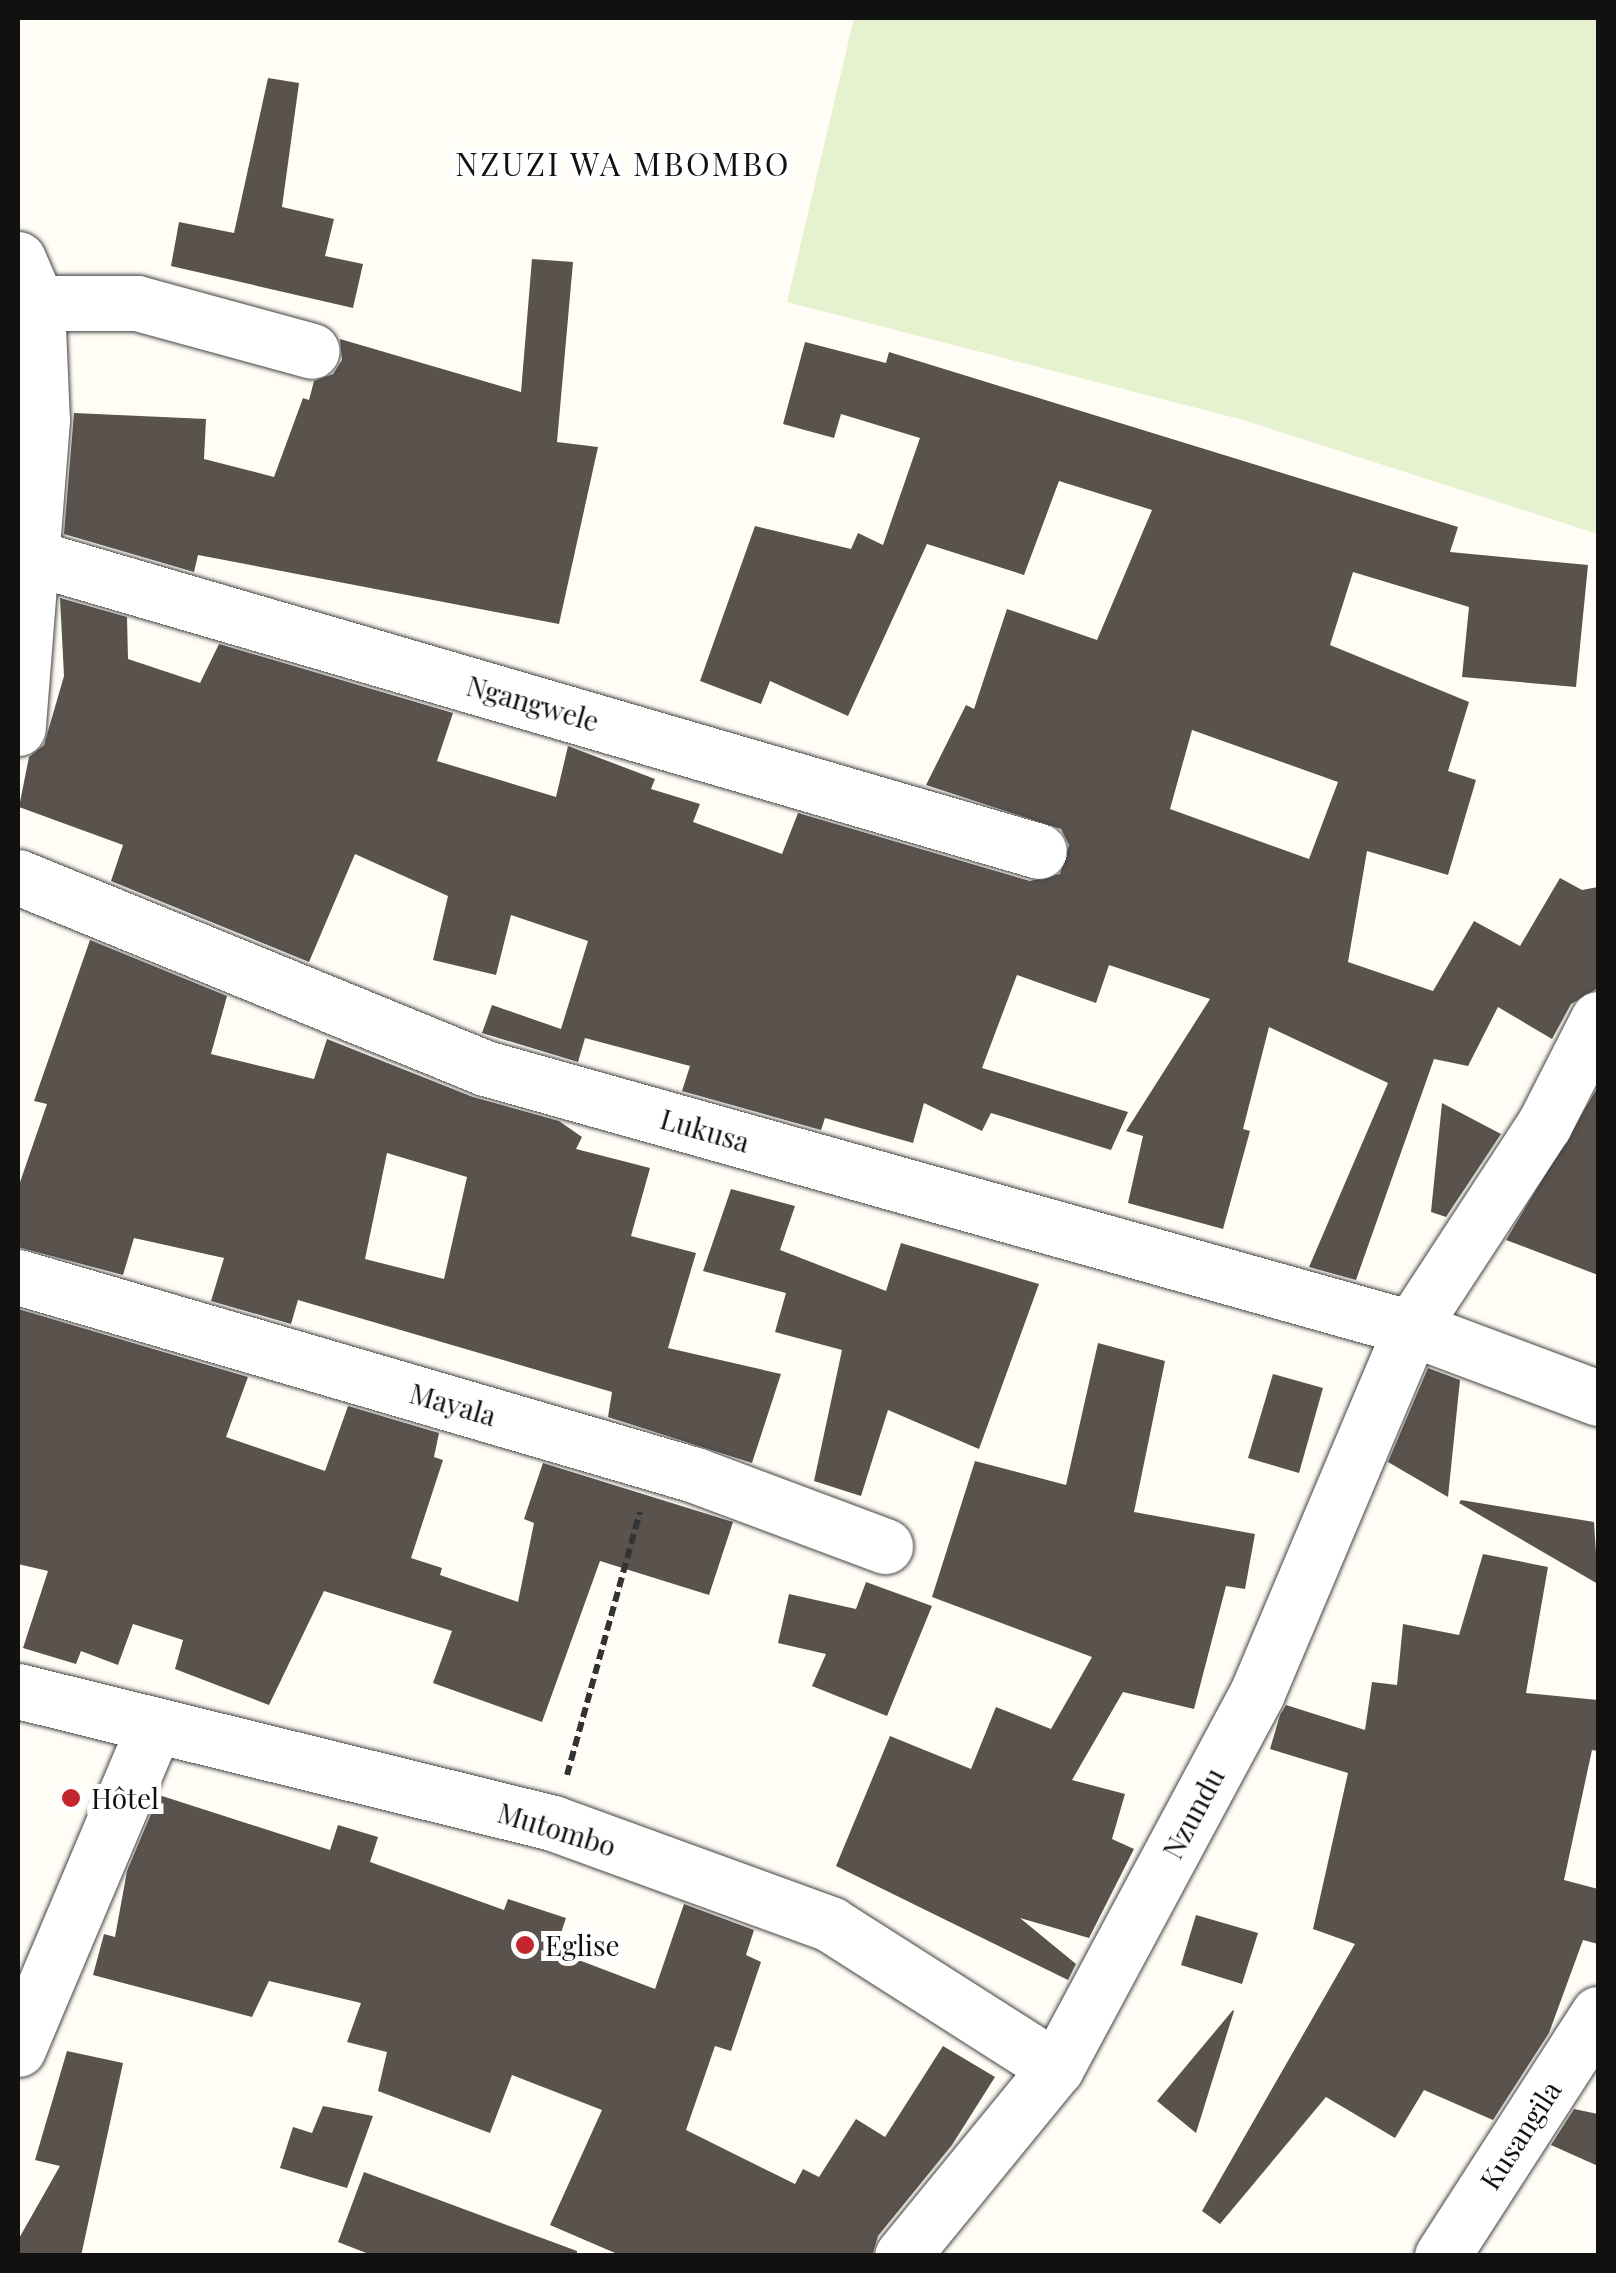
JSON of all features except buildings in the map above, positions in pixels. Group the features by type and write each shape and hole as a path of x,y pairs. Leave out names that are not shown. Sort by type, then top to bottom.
{"street":[{"path":"18,728 26,665 28,281 138,303 312,351"},
{"name":"Ngangwele","path":"28,556 1039,851"},
{"name":"Lukusa","path":"18,877 485,1068 1411,1328 1598,1398"},
{"name":"Nzundu","path":"902,2256 1056,2068 1257,1693 1411,1328 1544,1124 1598,1019"},
{"name":"Mayala","path":"18,1277 654,1463 884,1546"},
{"name":"Mutombo","path":"18,1691 554,1823 830,1924 1056,2068"},
{"path":"18,2050 154,1727"},
{"name":"Kusangila","path":"1442,2256 1598,2014"}],"path":[{"path":"554,1823 654,1463"}],"green space":[{"path":"854,18 1598,18 1598,534 1243,420 787,302"}],"place":[{"name":"Hôtel","path":"71,1798"},
{"name":"Eglise","path":"525,1945"}],"district":[{"name":"NZUZI WA MBOMBO","path":"623,163"}]}
